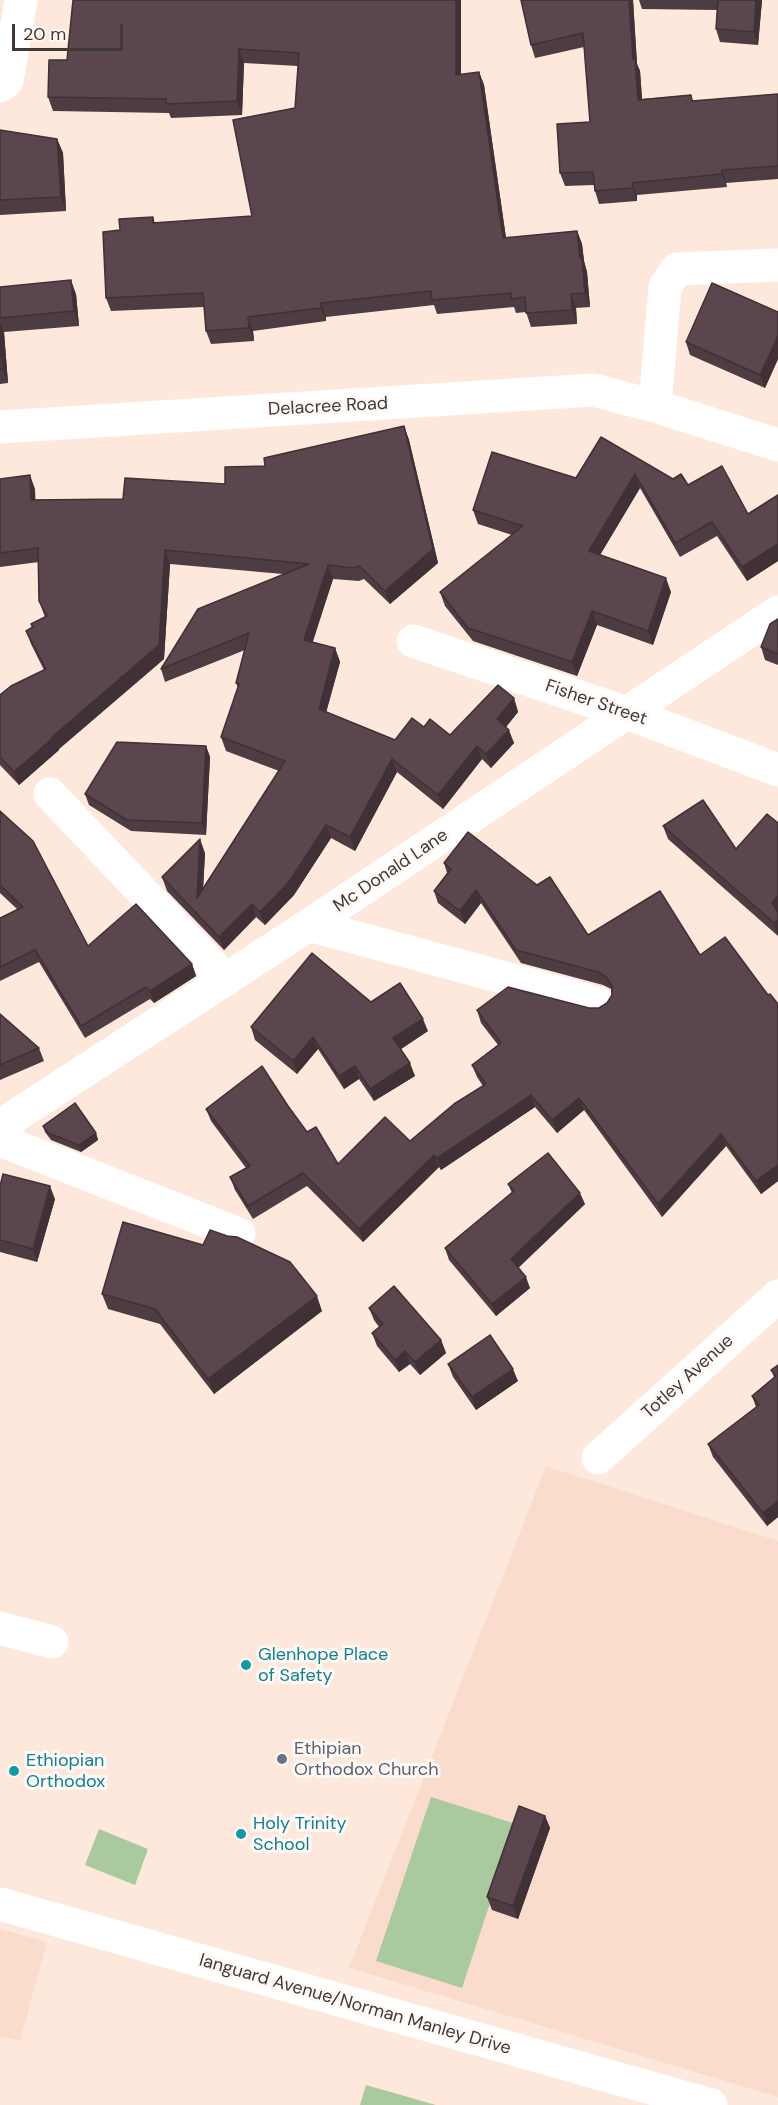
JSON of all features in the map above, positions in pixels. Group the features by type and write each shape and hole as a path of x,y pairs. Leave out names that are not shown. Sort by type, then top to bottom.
{"street":[{"path":"0,86 7,81 21,0"},
{"path":"655,406 665,287 677,269 778,265"},
{"name":"Delacree Road","path":"0,427 593,390 655,406 778,445"},
{"name":"Mc Donald Lane","path":"0,1126 226,980 778,612"},
{"name":"Fisher Street","path":"413,641 627,713 778,770"},
{"path":"50,794 226,980"},
{"path":"309,925 598,1003"},
{"path":"0,1140 239,1234"},
{"name":"Totley Avenue","path":"598,1458 778,1296"},
{"path":"0,1628 52,1642"},
{"name":"languard Avenue/Norman Manley Drive","path":"0,1904 711,2105"}],"shaded area":[{"path":"546,1466 778,1541 778,2097 349,1968"},
{"path":"0,1929 47,1942 20,2041 0,2036"}],"green space":[{"path":"431,1797 516,1824 462,1988 376,1961"},
{"path":"99,1829 148,1849 135,1885 85,1865"},
{"path":"366,2085 436,2105 360,2105"}],"building":[{"path":"73,0 456,0 456,75 479,72 503,238 577,231 585,293 571,294 572,310 526,313 525,297 511,299 511,293 432,300 431,291 321,303 321,308 248,317 249,328 206,331 203,293 106,298 103,232 120,230 119,219 153,217 153,223 252,216 233,120 295,108 299,53 239,49 237,101 166,104 166,99 48,97 49,60 67,60"},
{"path":"521,0 629,0 638,100 691,95 692,101 778,94 778,166 722,170 722,174 632,183 633,188 595,191 593,172 560,173 557,124 590,122 583,33 531,45"},
{"path":"718,0 756,0 754,32 716,29"},
{"path":"0,130 57,139 61,197 0,200"},
{"path":"71,280 74,311 0,318 0,287"},
{"path":"712,283 778,312 778,336 760,375 686,342"},
{"path":"0,337 3,369 0,369"},
{"path":"404,426 433,549 385,591 359,566 354,568 328,565 304,640 335,648 319,709 395,740 412,718 424,727 430,719 450,735 498,685 514,698 497,719 509,730 486,754 477,746 438,795 392,759 350,837 326,825 289,882 260,912 252,904 219,937 162,877 200,839 197,898 285,761 221,737 239,684 236,683 249,633 161,669 198,609 309,564 165,550 159,645 14,772 0,757 0,695 11,686 46,669 26,631 33,627 31,624 47,616 39,601 38,548 0,553 0,479 30,475 31,500 123,499 125,478 225,484 225,467 265,466 264,458"},
{"path":"601,437 673,479 681,474 688,485 722,466 748,514 778,495 778,544 742,567 712,522 675,543 635,474 589,551 666,578 648,631 592,611 572,662 468,628 440,592 523,526 473,510 492,452 576,478"},
{"path":"778,619 778,654 761,647 770,624"},
{"path":"117,742 206,746 202,823 127,820 85,794"},
{"path":"703,800 736,849 767,814 778,823 778,896 772,903 778,912 778,920 774,923 663,826"},
{"path":"0,811 33,841 88,946 136,904 192,964 150,991 146,987 81,1026 35,950 0,967 0,918 23,907 0,885"},
{"path":"468,832 537,885 550,877 588,935 660,891 700,955 725,937 768,995 770,994 778,1004 778,1165 756,1181 721,1134 658,1204 579,1098 552,1120 531,1095 437,1158 434,1155 359,1229 303,1173 248,1206 230,1177 250,1166 206,1109 262,1066 307,1132 316,1127 338,1164 385,1117 410,1141 454,1104 486,1084 472,1065 501,1043 477,1010 508,987 589,1008 599,1008 607,1003 612,995 612,986 606,977 598,972 516,950 476,890 460,911 434,891 451,869 444,863"},
{"path":"312,953 371,1002 400,983 423,1019 393,1038 410,1063 370,1089 355,1066 339,1076 313,1037 293,1061 251,1027"},
{"path":"0,1014 39,1048 0,1065"},
{"path":"75,1103 96,1133 79,1145 48,1133 43,1126"},
{"path":"548,1153 580,1193 511,1259 526,1277 492,1304 445,1248 514,1191 508,1184"},
{"path":"3,1174 50,1186 33,1249 0,1240 0,1186"},
{"path":"123,1222 203,1245 210,1230 237,1237 290,1262 317,1296 208,1379 155,1309 102,1294"},
{"path":"394,1286 441,1340 415,1362 405,1351 395,1360 372,1333 383,1324 369,1308"},
{"path":"490,1335 513,1369 472,1397 448,1364"},
{"path":"778,1365 778,1501 763,1513 708,1444 759,1405 752,1396 776,1376 771,1370"},
{"path":"519,1806 545,1816 513,1906 487,1897"}],"place":[{"name":"Glenhope Place of Safety","path":"246,1665"},
{"name":"Ethipian Orthodox Church","path":"282,1759"},
{"name":"Ethiopian Orthodox","path":"14,1771"},
{"name":"Holy Trinity School","path":"241,1834"}]}
